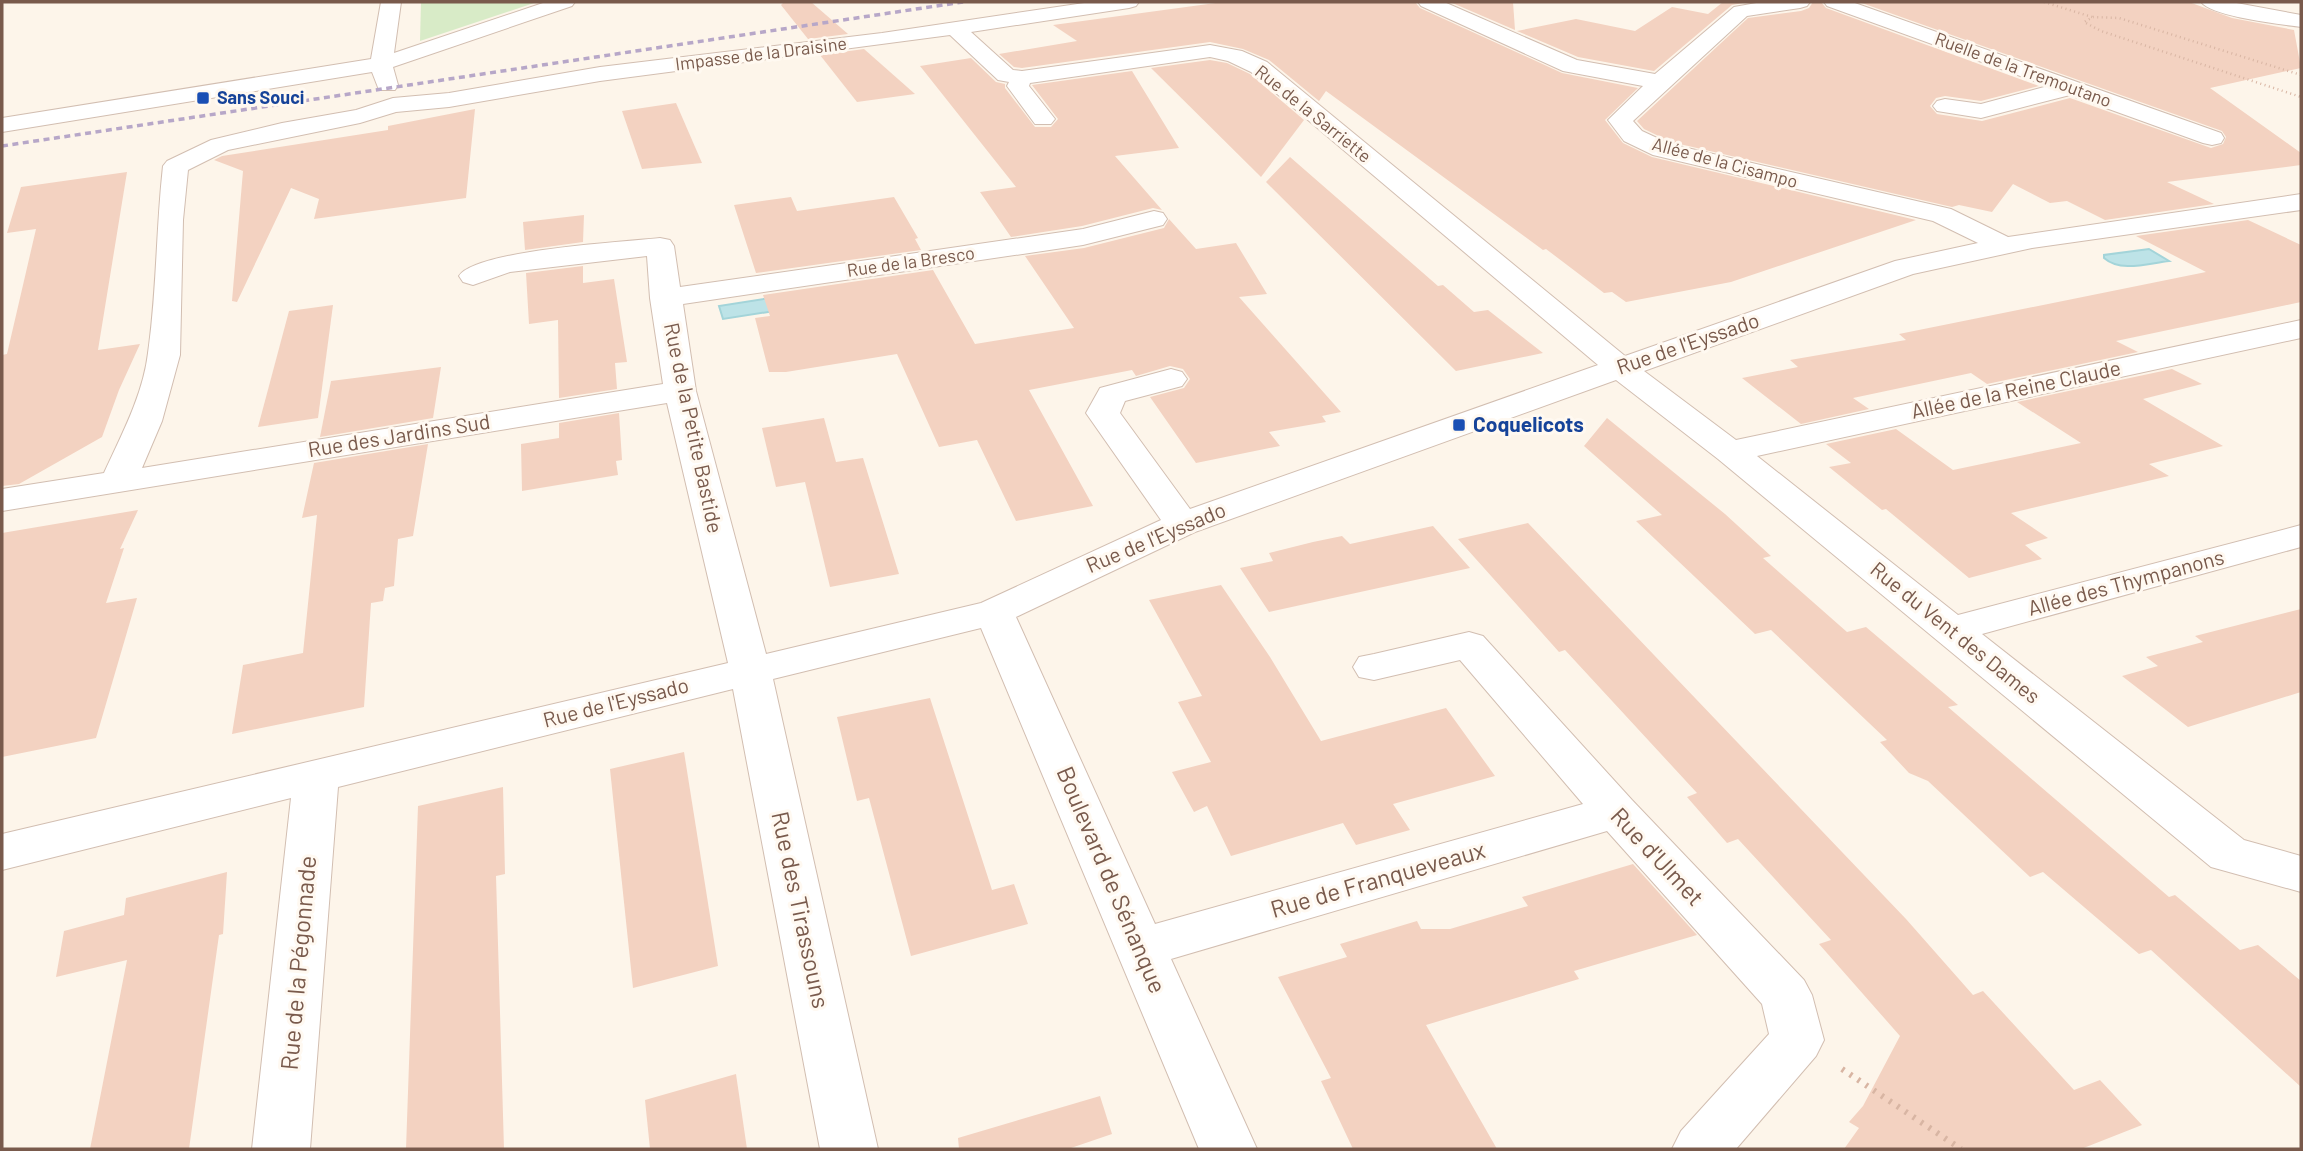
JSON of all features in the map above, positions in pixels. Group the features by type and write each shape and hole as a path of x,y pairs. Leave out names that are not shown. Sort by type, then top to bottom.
{"street":[{"path":"391,2 381,64 393,105"},
{"path":"2,125 381,64 565,2"},
{"name":"Impasse de la Draisine","path":"118,482 145,421 164,355 170,220 176,166 220,145 360,116 393,105 449,100 600,74 955,28 1129,2"},
{"path":"1428,2 1571,66 1660,82 1741,11 1800,2"},
{"name":"Ruelle de la Tremoutano","path":"1834,2 2212,138"},
{"path":"2211,2 2301,21"},
{"path":"955,28 1006,75 1022,78 1018,86 1042,119"},
{"name":"Rue de la Sarriette","path":"1022,78 1210,51 1234,56 1259,67 1620,368"},
{"name":"Allée de la Cisampo","path":"1660,82 1620,120 1633,136 1662,150 1942,215 2005,246"},
{"path":"1945,106 1981,111 2072,88"},
{"name":"Rue de l'Eyssado","path":"2,852 995,612 1181,524 1905,267 2005,246 2301,202"},
{"name":"Rue de la Bresco","path":"665,298 1083,237 1154,219"},
{"name":"Rue de la Petite Bastide","path":"473,276 505,264 660,246 665,298 680,391 750,670"},
{"name":"Allée de la Reine Claude","path":"1730,452 2301,329"},
{"name":"Rue du Vent des Dames","path":"1620,368 1730,452 2228,854 2301,874"},
{"path":"1171,379 1112,395 1103,413 1181,524"},
{"name":"Rue des Jardins Sud","path":"2,499 680,391"},
{"name":"Allée des Thympanons","path":"1951,630 2301,536"},
{"name":"Boulevard de Sénanque","path":"995,612 1228,1149"},
{"name":"Rue d'Ulmet","path":"1374,667 1469,645 1616,812 1786,995 1797,1040"},
{"name":"Rue des Tirassouns","path":"750,670 849,1149"},
{"name":"Rue de la Pégonnade","path":"281,1149 316,777"},
{"name":"Rue de Franqueveaux","path":"1141,948 1616,812"},
{"path":"1701,1149 1797,1040"}],"path":[{"path":"2044,2 2093,17 2119,18 2149,26 2301,75"},
{"path":"2093,17 2084,22 2101,31 2301,97"},
{"path":"1797,1040 1961,1149"}],"green space":[{"path":"421,2 537,2 420,41"}],"water":[{"path":"2149,249 2169,261 2127,266 2111,263 2104,258 2104,255"},
{"path":"783,296 787,309 723,319 719,306"}],"building":[{"path":"784,2 811,2 848,34 808,39 781,5"},
{"path":"1223,2 1415,2 1420,8 1562,73 1638,88 1605,120 1623,143 1652,157 1916,220 1731,282 1626,302 1612,292 1604,293 1326,91 1319,101 1269,60 1243,49 1210,42 1022,68 1014,67 999,54 1077,41 1053,25"},
{"path":"1450,2 1513,2 1515,30"},
{"path":"1723,2 1748,2 1732,5 1654,71 1578,57 1517,31 1576,19 1635,31 1672,7 1708,14"},
{"path":"1813,2 1821,2 1826,8 2039,86 1981,101 1945,96 1936,98 1930,106 1937,114 1982,121 2070,98 2211,148 2223,144 2226,137 2222,131 1859,2 2189,2 2232,18 2294,30 2301,68 2210,88 2301,153 2301,165 2167,182 2214,204 2105,220 2067,201 2050,203 2013,184 1992,212 1959,205 1952,207 1671,142 1644,129 1637,121 1748,18 1801,11 1809,8"},
{"path":"864,49 915,94 857,102 820,55"},
{"path":"971,58 996,82 1005,84 1005,88 1035,127 1051,127 1058,119 1032,85 1132,71 1179,148 1115,156 1162,210 1153,208 1082,226 1011,237 980,192 1016,187 920,66"},
{"path":"1210,60 1227,63 1250,74 1304,120 1261,177 1151,68"},
{"path":"676,103 702,163 642,169 622,111"},
{"path":"475,109 466,198 314,219 319,199 291,188 237,302 232,301 243,171 214,160 222,156 388,130 388,126"},
{"path":"1290,157 1438,286 1443,285 1474,312 1488,310 1543,353 1456,371 1266,182"},
{"path":"127,172 98,350 140,344 102,437 19,484 2,486 2,355 7,354 36,229 7,233 21,187"},
{"path":"791,197 797,211 894,197 918,238 915,239 921,250 756,273 734,205"},
{"path":"584,215 583,242 525,250 523,222"},
{"path":"1169,219 1196,249 1236,243 1267,294 1239,297 1341,412 1322,416 1326,422 1269,432 1280,446 1196,463 1150,397 1184,388 1190,379 1183,369 1170,366 1136,376 1132,370 1029,390 1093,506 1016,521 977,440 939,447 897,354 786,372 769,372 755,318 770,316 763,295 933,270 975,344 1074,328 1025,256 1084,248 1164,228"},
{"path":"2248,220 2301,245 2301,302 2116,341 2138,352 1987,384 1971,373 1853,398 1869,409 1801,424 1742,378 1798,367 1790,360 1906,340 1899,334 2206,272 2136,236"},
{"path":"583,266 583,283 614,279 627,362 615,363 617,389 559,398 558,320 529,324 526,273"},
{"path":"333,305 318,418 258,427 289,311"},
{"path":"441,367 433,418 320,437 331,381"},
{"path":"2172,369 2202,384 2143,399 2223,446 2149,464 2169,476 2011,513 2048,538 2025,545 2042,559 1969,578 1886,509 1882,510 1829,467 1851,463 1826,444 1896,429 1953,470 2081,443 2017,402"},
{"path":"619,413 622,460 616,461 618,475 522,491 521,444 559,438 559,423"},
{"path":"824,418 836,462 863,458 899,574 830,587 805,482 776,487 762,428"},
{"path":"1607,418 1725,514 1771,556 1763,558 1847,632 1866,627 1958,705 1948,707 2169,897 2175,895 2240,950 2258,945 2301,981 2301,1087 2151,950 2139,954 2043,872 2030,877 1928,781 1909,773 1880,742 1887,740 1771,630 1755,634 1636,521 1662,515 1584,446"},
{"path":"428,444 413,536 398,539 394,586 385,588 383,601 371,603 364,707 232,734 243,665 303,653 317,515 302,518 314,463"},
{"path":"138,510 120,549 124,548 106,603 137,598 96,738 2,757 2,533"},
{"path":"1528,523 1906,919 1973,995 1983,991 2074,1090 2100,1080 2142,1125 2081,1149 1844,1149 1859,1128 1849,1122 1863,1106 1900,1036 1819,944 1831,940 1738,839 1727,843 1687,797 1697,793 1565,650 1559,652 1458,539"},
{"path":"1433,526 1470,568 1269,612 1240,568 1273,561 1269,553 1313,542 1342,536 1350,544"},
{"path":"1221,585 1270,657 1321,741 1446,708 1495,776 1393,804 1410,830 1356,845 1343,823 1231,856 1207,806 1194,812 1172,772 1211,762 1178,702 1202,696 1149,600"},
{"path":"2301,609 2301,692 2188,727 2122,676 2158,666 2146,657 2203,642 2195,636"},
{"path":"930,698 992,890 1014,884 1028,924 911,956 869,798 857,801 837,717"},
{"path":"684,752 718,966 633,988 610,769"},
{"path":"503,787 505,874 496,876 504,1149 406,1149 418,806"},
{"path":"1633,864 1697,935 1574,971 1579,979 1426,1025 1497,1149 1353,1149 1321,1081 1331,1078 1278,977 1347,957 1340,944 1417,921 1421,929 1450,929 1528,906 1522,897"},
{"path":"227,872 223,934 219,935 189,1149 90,1149 127,960 56,977 64,931 124,915 126,898"},
{"path":"736,1074 747,1149 650,1149 645,1100"},
{"path":"1100,1096 1112,1134 1068,1149 959,1149 958,1138"}],"railway":[{"path":"2,146 963,2"}],"place":[{"name":"Sans Souci","path":"203,98"},
{"name":"Coquelicots","path":"1459,425"}]}
